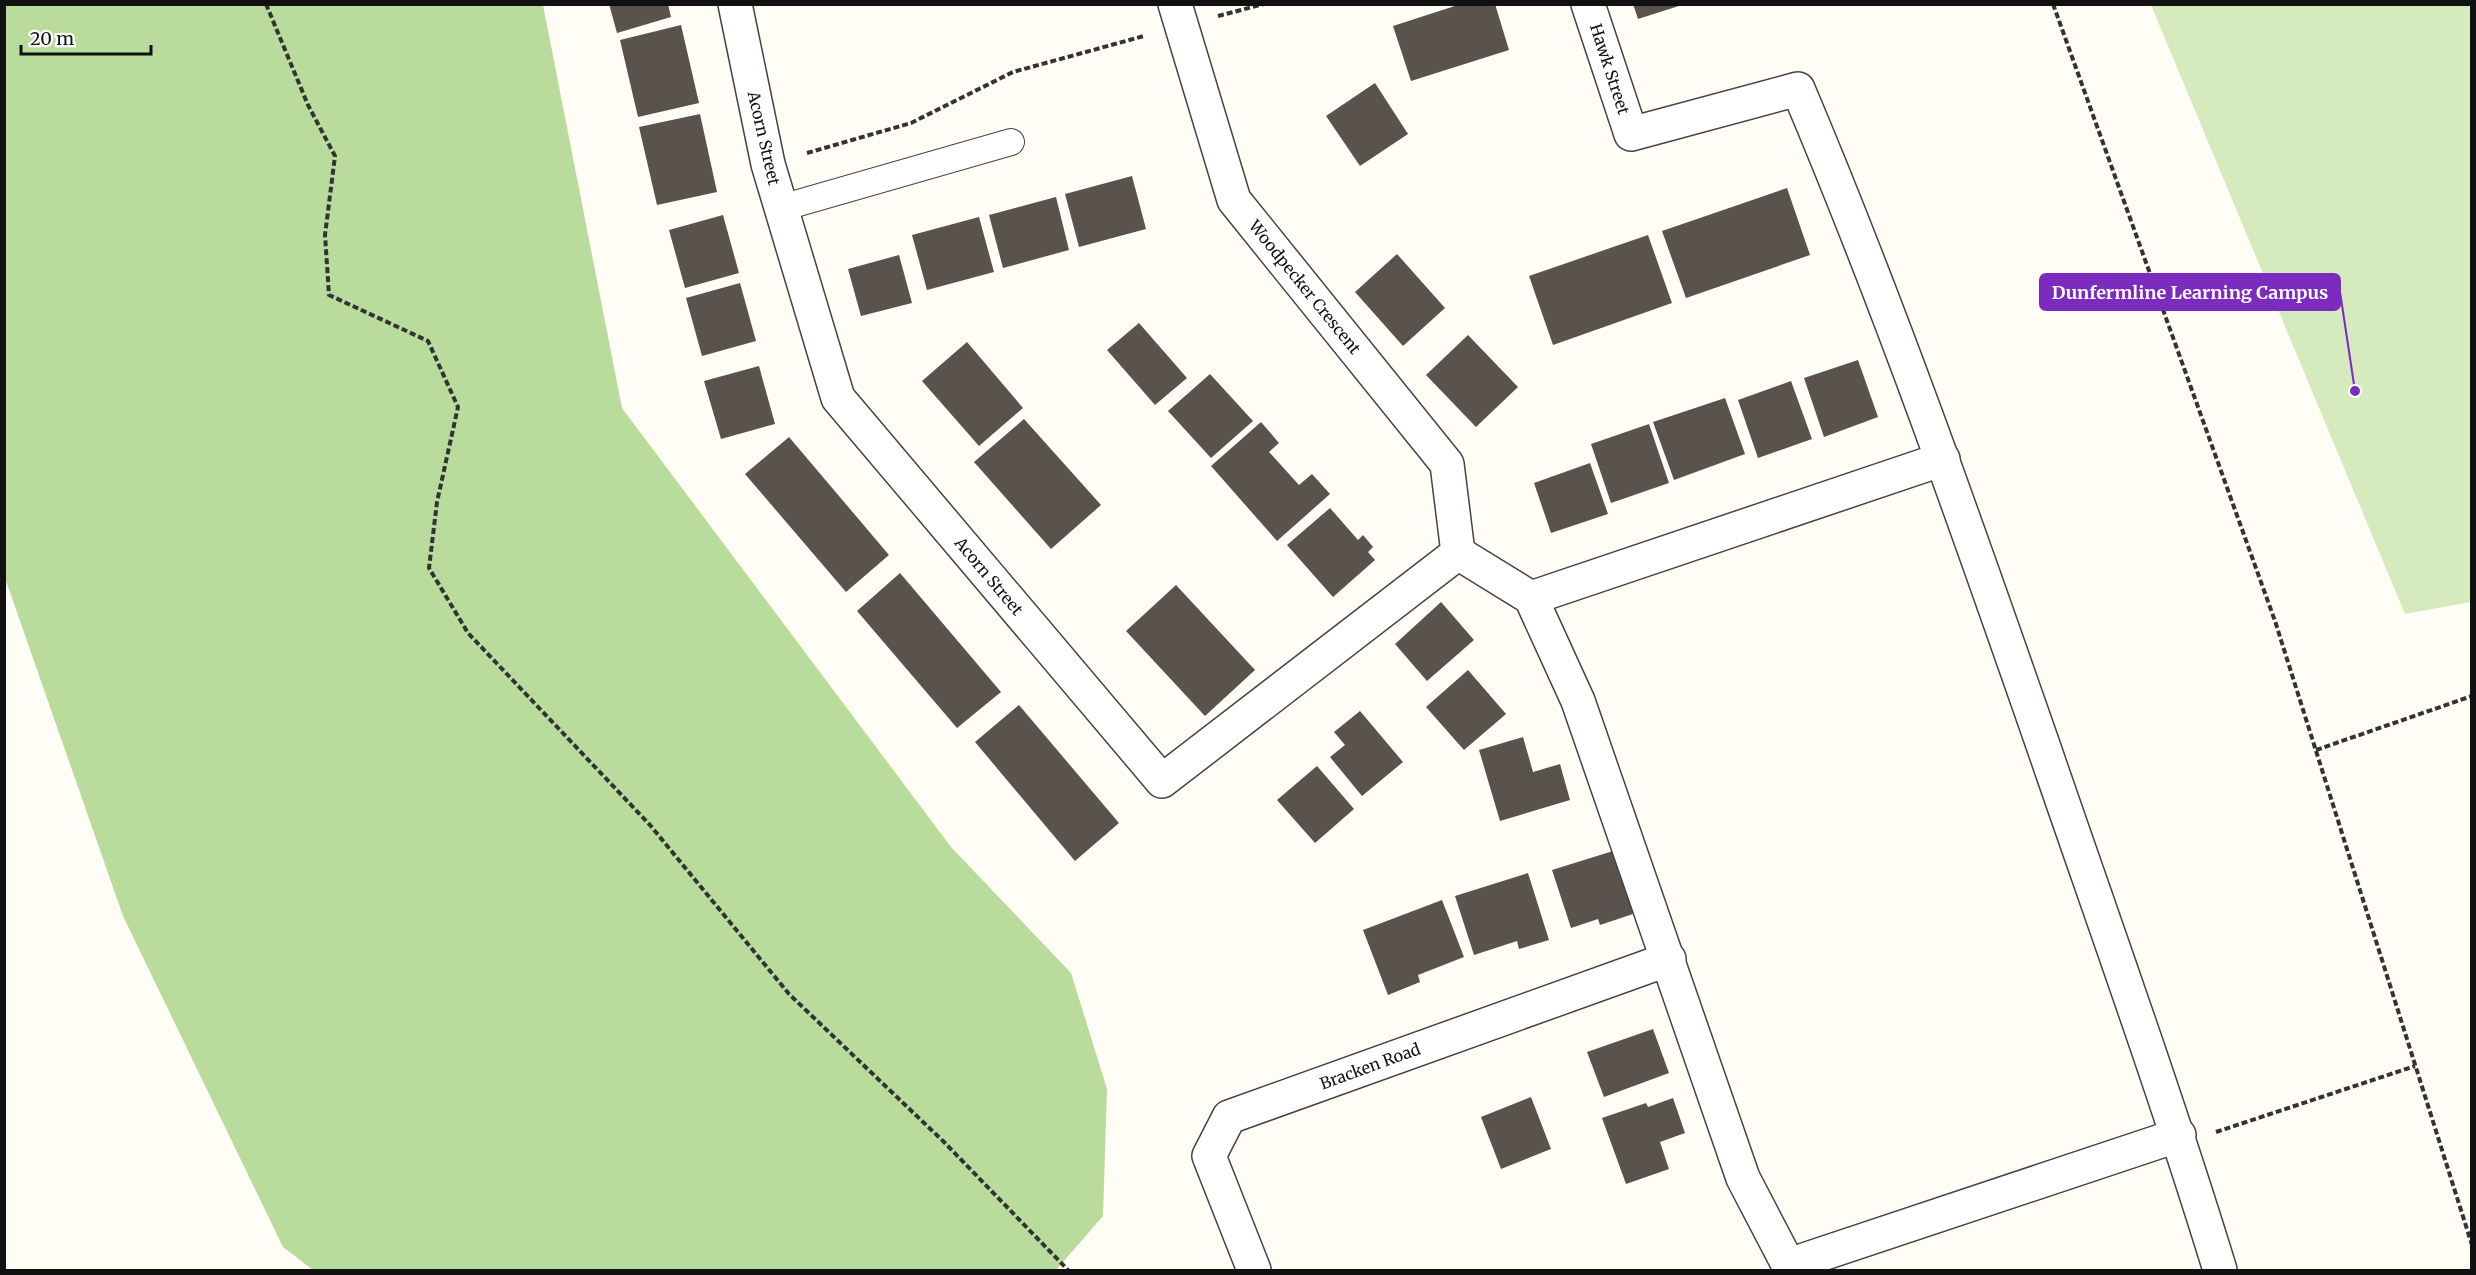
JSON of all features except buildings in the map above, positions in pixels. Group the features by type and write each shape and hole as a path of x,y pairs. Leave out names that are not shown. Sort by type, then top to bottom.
{"street":[{"name":"Acorn Street","path":"735,4 768,164 838,398 1162,781 1458,553"},
{"name":"Hawk Street","path":"1588,4 1631,134 1798,89 1852,216 1943,459"},
{"name":"Woodpecker Crescent","path":"1178,15 1234,200 1447,464 1458,553"},
{"path":"1531,598 1943,459 2180,1139 2220,1270"},
{"path":"1458,553 1531,598 1578,702 1669,959 1743,1178 1790,1268 2180,1139"},
{"name":"Bracken Road","path":"1254,1270 1209,1156 1229,1117 1669,959"}],"lane":[{"path":"781,208 1011,142"}],"path":[{"path":"266,4 308,105 335,156 325,235 330,295 428,341 458,407 437,502 429,568 468,633 650,825 789,994 944,1142 1068,1270"},
{"path":"768,164 911,123 1013,72 1178,15 1264,4"},
{"path":"2053,4 2275,621 2472,1245"},
{"path":"2316,750 2472,696"},
{"path":"2180,1139 2415,1066"}],"green space":[{"path":"4,5 543,5 622,408 951,847 1071,973 1107,1089 1103,1216 1056,1270 313,1270 283,1247 123,916 5,578"},
{"path":"2151,5 2471,5 2471,602 2405,614"}],"place":[{"name":"Dunfermline Learning Campus","path":"2355,391"}]}
